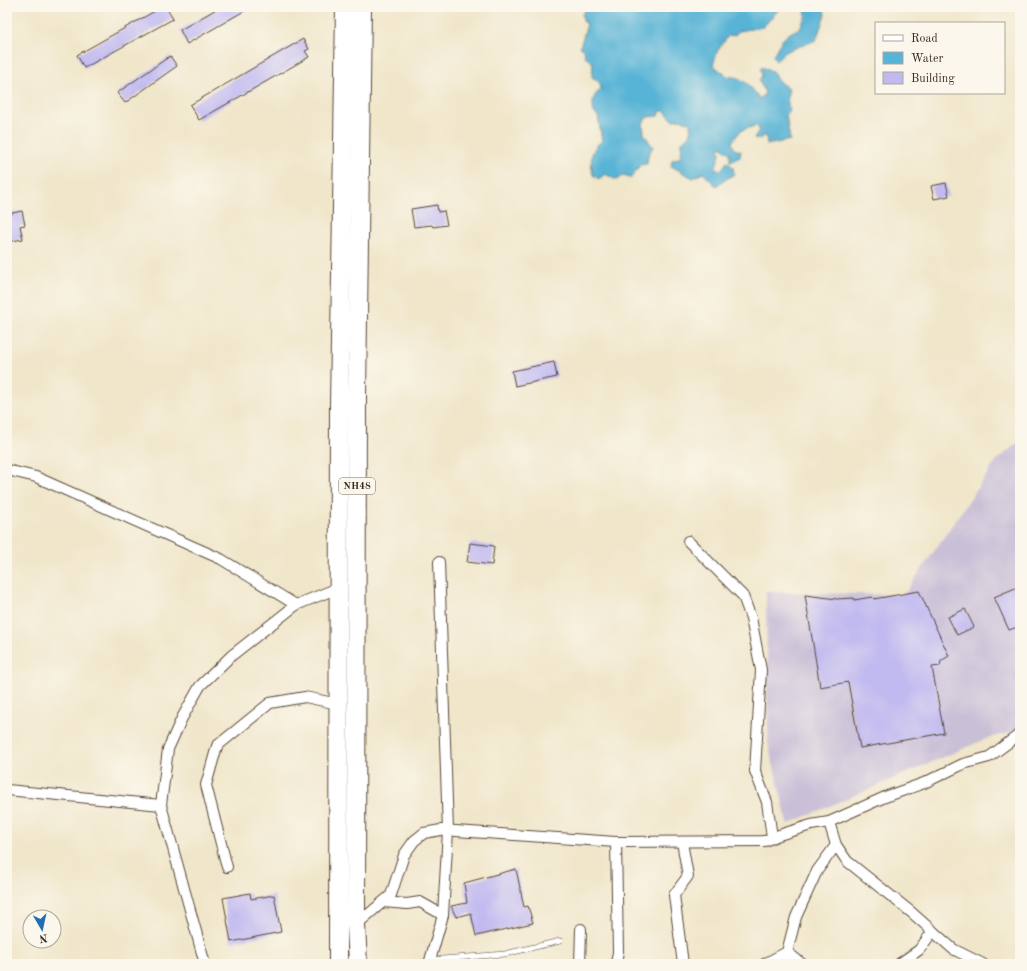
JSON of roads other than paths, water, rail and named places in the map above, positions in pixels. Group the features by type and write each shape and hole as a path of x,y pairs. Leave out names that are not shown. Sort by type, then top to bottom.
{"highway":[{"name":"NH48","path":"338,964 338,588 345,7"},
{"name":"NH48","path":"358,964 356,925 357,395 362,7"}],"street":[{"path":"7,470 36,477 221,559 296,605"},
{"path":"688,541 743,596 751,618 760,670 755,771 767,802 772,837"},
{"path":"429,962 444,915 448,831 439,562"},
{"path":"205,964 161,805 168,749 182,718 200,686 231,656 296,605 338,588"},
{"path":"227,867 206,785 217,746 270,703 305,697 338,704"},
{"path":"356,925 392,895 404,855 414,841 424,833 448,831 616,842 765,842 772,837 811,825 830,822 885,797 924,783 963,764 989,757 1020,734"},
{"path":"7,790 161,805"},
{"path":"830,822 836,845 847,861 953,948 983,964"},
{"path":"616,842 618,952 616,964"},
{"path":"682,842 688,876 674,895 683,964"},
{"path":"790,964 787,952 796,917 814,878 836,845"},
{"path":"384,902 407,904 420,902 444,915"},
{"path":"580,964 581,929"},
{"path":"900,964 919,950 933,931"},
{"path":"764,964 787,952"},
{"path":"787,952 802,964"}],"lane":[{"path":"429,962 505,954 560,942"}],"water":[{"path":"581,7 781,7 763,27 739,31 735,35 728,36 718,50 713,65 727,76 739,78 749,85 760,99 765,93 759,80 762,76 761,69 762,67 772,71 777,80 789,89 787,97 789,111 786,115 790,140 767,145 766,135 759,139 754,138 759,130 757,125 740,131 732,142 734,149 741,151 740,157 730,162 730,153 720,146 719,147 720,154 715,169 721,170 727,162 733,167 734,174 716,186 703,173 693,178 671,166 672,160 681,157 682,142 691,134 690,123 680,119 673,120 664,111 661,111 658,116 647,117 643,123 644,134 653,147 648,155 647,164 640,165 631,178 624,175 617,180 605,174 599,179 593,175 591,160 595,148 602,141 598,116 594,113 593,106 594,97 601,90 600,83 592,77 593,63 585,57 584,50 580,47 587,24 583,21 582,14 585,10"},
{"path":"804,7 824,7 825,15 816,40 785,52 776,61 773,56 781,42 790,33 800,28 806,15"}]}
